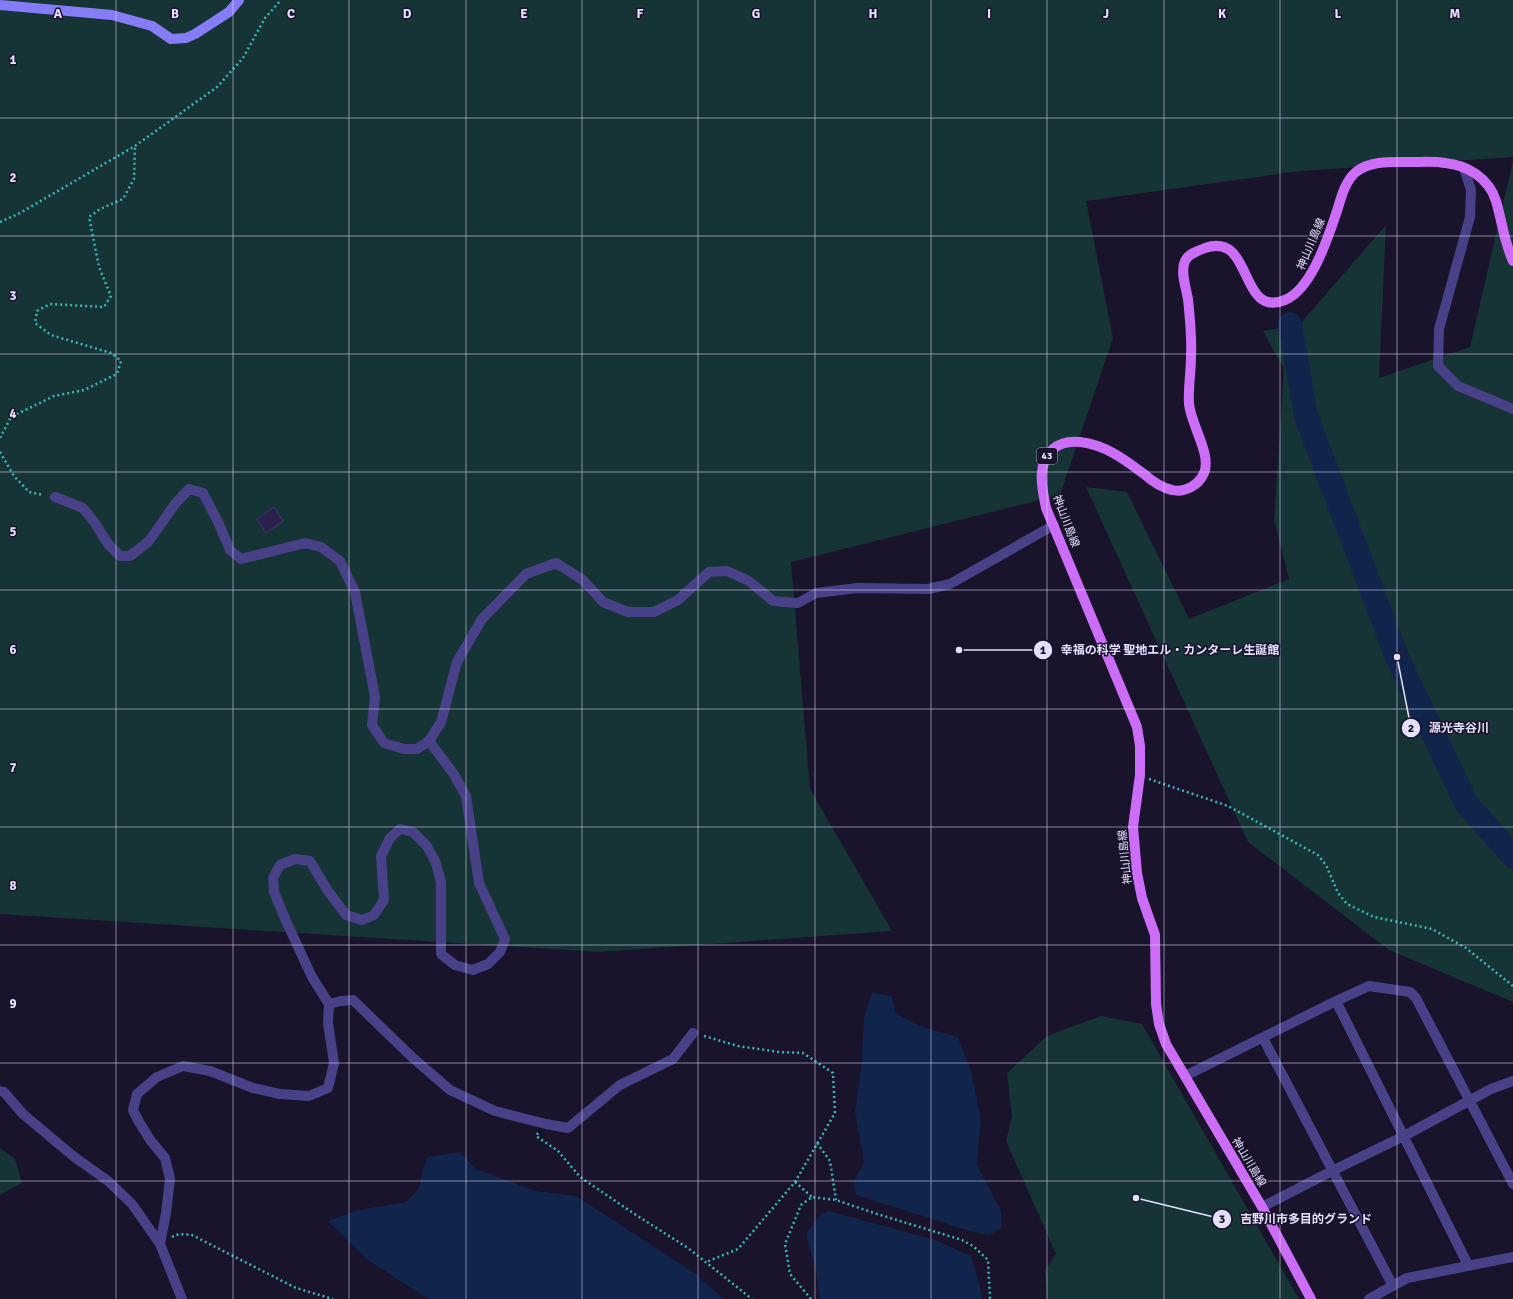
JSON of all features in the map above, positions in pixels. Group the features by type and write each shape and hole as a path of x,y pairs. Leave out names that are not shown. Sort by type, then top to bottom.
{"main road":[{"path":"0,5 112,15 152,26 171,39 186,38 195,34 229,12 239,0"},
{"name":"神山川島線","path":"1311,1299 1262,1207 1166,1044 1159,1024 1156,1004 1155,935 1142,898 1137,873 1133,827 1140,775 1140,746 1137,727 1046,508 1041,482 1043,466 1047,454 1057,446 1071,441 1101,446 1122,457 1158,486 1173,491 1186,490 1197,483 1204,474 1206,462 1204,451 1192,420 1189,403 1191,324 1183,271 1185,261 1192,253 1209,246 1223,246 1232,252 1240,262 1252,289 1258,297 1275,303 1286,300 1300,291 1309,279 1332,226 1345,188 1356,172 1371,165 1388,162 1446,163 1464,168 1480,176 1489,185 1495,198 1508,250 1513,260"}],"street":[{"path":"1464,168 1471,190 1470,217 1439,329 1438,366 1458,386 1513,409"},
{"path":"55,497 83,508 95,523 108,544 120,556 130,556 149,541 175,504 189,489 203,493 230,550 241,559 305,543 321,547 340,561 354,592 375,698 372,725 384,743 404,749 417,749 429,741 441,722 457,662 482,619 526,574 556,563 582,580 602,602 628,612 654,612 678,600 709,572 727,571 749,581 773,601 798,603 816,593 857,588 928,589 950,584 1054,525"},
{"path":"160,1244 166,1213 170,1179 165,1158 151,1141 139,1122 134,1110 137,1094 157,1077 183,1066 210,1071 253,1088 280,1094 309,1096 328,1088 334,1063 328,1023 329,1004 312,977 274,892 273,878 280,865 294,859 310,861 328,891 346,915 362,920 374,915 384,900 381,856 390,838 400,829 413,832 427,846 436,863 441,882 441,954 455,965 473,970 488,964 500,952 504,939 479,883 466,796 453,773 429,741"},
{"path":"1185,1076 1369,986 1410,992 1416,998 1513,1184"},
{"path":"329,1004 353,1000 413,1058 450,1090 495,1112 568,1128 620,1085 673,1059 693,1033"},
{"path":"1336,1001 1468,1265"},
{"path":"1263,1038 1393,1286"},
{"path":"1262,1207 1404,1136 1491,1089 1513,1081"},
{"path":"0,1091 4,1092 23,1114 73,1156 108,1181 132,1204 160,1244 182,1299"},
{"path":"1370,1299 1408,1278 1513,1257"}],"path":[{"path":"0,222 20,213 135,146 217,86 243,58 265,18 281,0"},
{"path":"0,438 11,417 54,396 84,390 117,374 121,361 111,353 51,335 35,323 37,311 50,304 104,307 111,296 99,267 89,217 100,209 123,199 134,179 135,146"},
{"path":"0,452 14,476 29,492 55,497"},
{"path":"1140,775 1228,806 1318,856 1326,865 1338,894 1347,904 1374,916 1432,929 1466,948 1513,986"},
{"path":"693,1033 738,1046 779,1052 803,1053 833,1073 835,1113 795,1182 738,1249 706,1262"},
{"path":"546,1124 536,1136 558,1151 580,1177 688,1248 752,1299"},
{"path":"817,1143 830,1161 836,1200"},
{"path":"795,1182 812,1198"},
{"path":"811,1299 790,1274 785,1244 801,1205 812,1198 836,1200 962,1240 973,1246 988,1260 990,1299"},
{"path":"160,1244 180,1234 192,1235 296,1288 333,1299"}],"green space":[{"path":"0,0 1513,0 1513,157 1300,171 1086,201 1113,338 1060,495 791,562 810,789 892,931 598,952 0,914"},
{"path":"1513,161 1513,1002 1389,950 1248,842 1086,487 1127,492 1189,619 1289,579 1274,520 1284,369 1263,331 1300,324 1386,225 1379,378 1470,347"},
{"path":"1101,1016 1142,1024 1299,1299 1047,1299 1045,1270 1056,1254 1006,1141 1012,1117 1007,1073 1047,1036"},
{"path":"0,1148 15,1159 22,1183 0,1195"}],"water":[{"path":"872,993 892,996 895,1013 925,1028 958,1037 971,1071 981,1119 977,1165 1001,1211 1002,1228 989,1235 970,1231 856,1195 853,1184 864,1162 855,1111 861,1070 864,1017"},
{"path":"460,1152 476,1169 536,1191 576,1196 696,1274 723,1299 428,1299 368,1260 328,1221 358,1210 406,1202 419,1188 427,1157"},
{"path":"829,1211 935,1240 971,1256 981,1290 982,1299 820,1299 817,1276 806,1233 821,1214"}],"building":[{"path":"274,507 283,521 266,533 257,519"}],"waterway":[{"path":"1290,324 1306,416 1397,657 1466,803 1513,856"}],"place":[{"name":"幸福の科学 聖地エル・カンターレ生誕館","path":"959,650"},
{"name":"源光寺谷川","path":"1397,657"},
{"name":"吉野川市多目的グランド","path":"1136,1198"}]}
